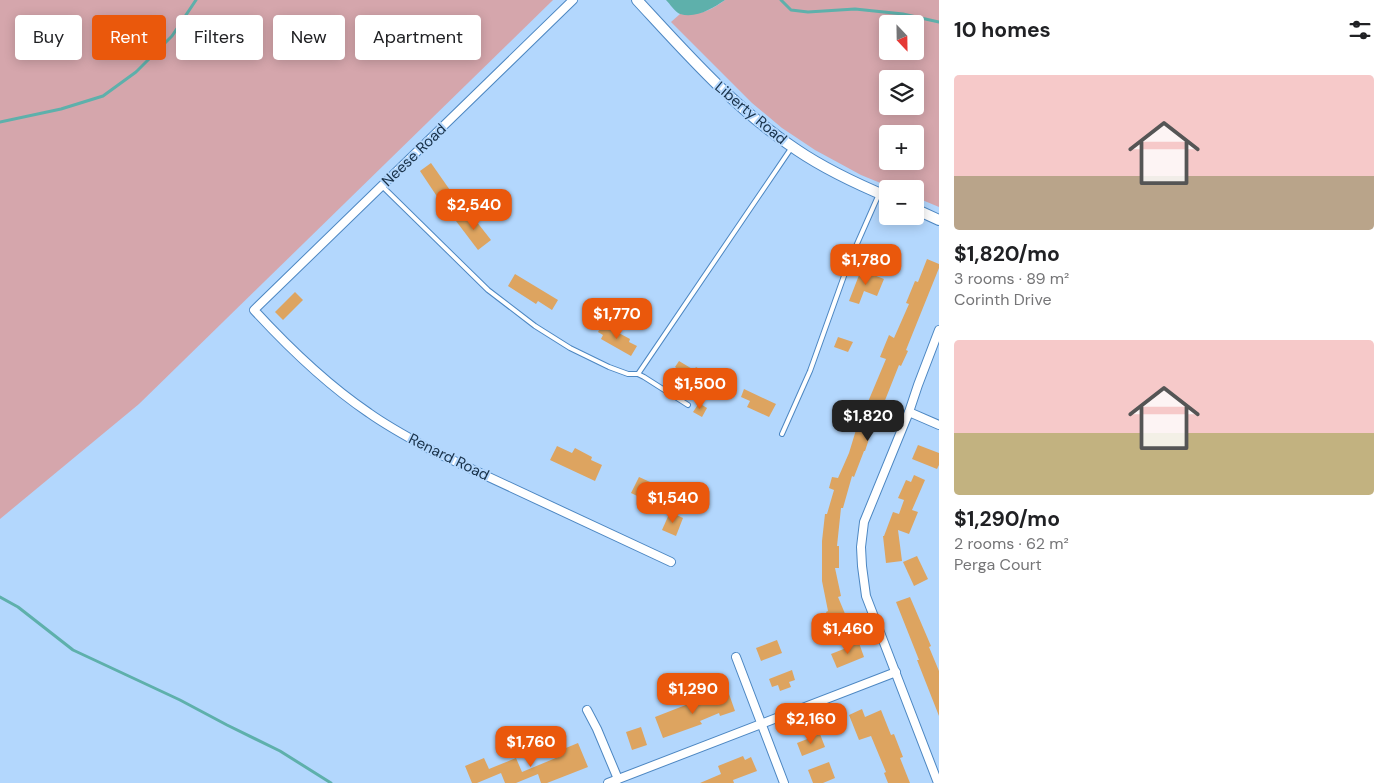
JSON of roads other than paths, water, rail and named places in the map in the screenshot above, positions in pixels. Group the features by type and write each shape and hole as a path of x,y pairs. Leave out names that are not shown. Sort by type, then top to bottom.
{"street":[{"name":"Neese Road","path":"254,310 573,0"},
{"name":"Liberty Road","path":"636,0 707,75 763,126 792,147 830,170 879,194"},
{"path":"924,214 939,220"},
{"name":"Renard Road","path":"254,310 273,331 320,375 365,410 407,437 435,452 671,562"},
{"path":"938,783 866,596 861,547 864,522 909,412 939,330"},
{"path":"909,412 939,425"},
{"path":"736,657 784,783"},
{"path":"608,783 896,672"},
{"path":"587,710 597,728 618,779"}],"lane":[{"path":"638,374 792,147"},
{"path":"382,186 488,290 535,326 570,348 609,367 628,374 638,374 644,377 688,405"},
{"path":"782,434 810,371 849,262 879,204"}],"waterway":[{"path":"0,122 61,109 103,96 136,72 172,36 196,0"},
{"path":"781,0 791,10 808,12 855,9 903,14 939,22"},
{"path":"0,597 18,607 73,650 180,700 280,751 331,783"}]}
